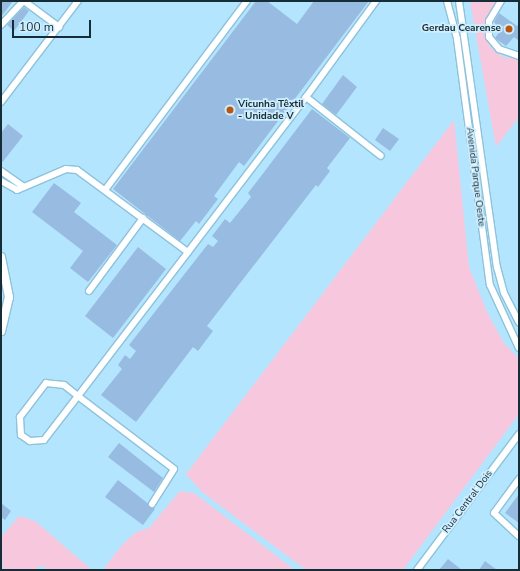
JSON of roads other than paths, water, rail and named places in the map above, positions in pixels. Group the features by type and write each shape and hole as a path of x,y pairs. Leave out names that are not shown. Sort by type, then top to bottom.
{"main road":[{"path":"1,257 9,297 1,331"}],"street":[{"path":"1,24 23,1 59,27"},
{"path":"1,102 78,1"},
{"path":"105,190 247,1"},
{"path":"152,504 174,469 78,396 59,382 46,383 20,417 20,435 30,441 44,440 78,396 188,252 306,97 376,1"},
{"name":"Avenida Parque Oeste","path":"446,1 457,39 490,285 519,348"},
{"name":"Avenida Parque Oeste","path":"459,1 497,267 504,293 519,322"},
{"path":"501,1 489,21 489,37 499,49 519,56"},
{"path":"306,97 381,156"},
{"path":"1,181 14,190 73,170 105,190 188,252"},
{"path":"1,172 24,187"},
{"path":"89,291 143,218"},
{"name":"Rua Central Dois","path":"417,570 519,434"},
{"path":"519,479 494,513 519,536"}],"place":[{"name":"Gerdau Cearense","path":"509,29"},
{"name":"Vicunha Têxtil - Unidade V","path":"230,110"}]}
